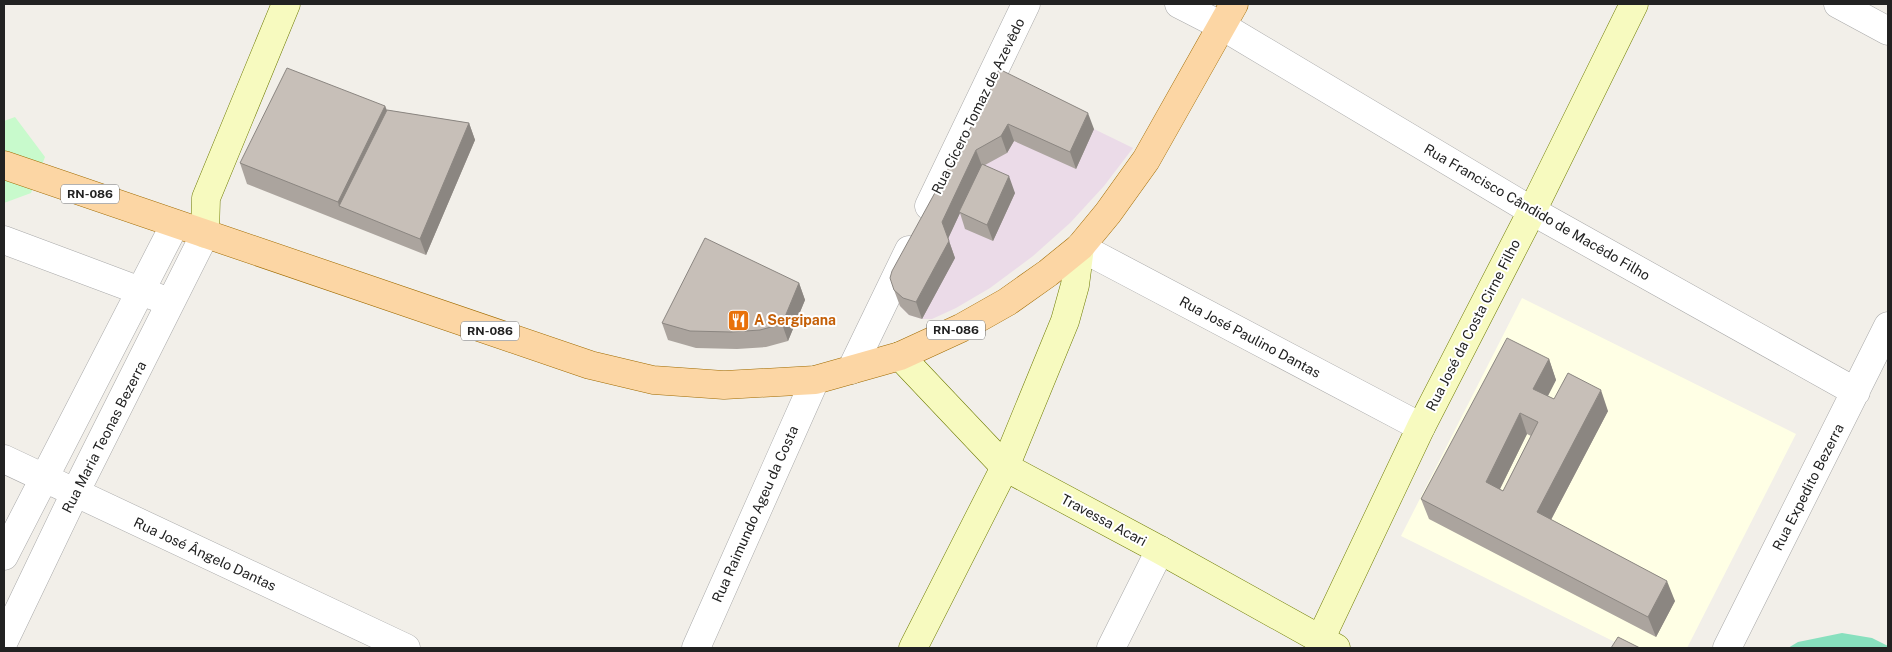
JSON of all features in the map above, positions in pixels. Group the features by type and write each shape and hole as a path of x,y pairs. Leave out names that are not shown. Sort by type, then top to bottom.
{"main road":[{"name":"RN-086","path":"4,165 590,366 653,380 724,385 815,380 900,356 961,328 1007,302 1048,273 1080,247 1108,213 1146,160 1228,15"}],"street":[{"path":"205,234 206,198 286,4"},
{"name":"Rua Cícero Tomaz de Azevêdo","path":"851,370 1026,4"},
{"name":"Rua Francisco Cândido de Macêdo Filho","path":"1179,4 1228,15 1532,211 1856,392"},
{"name":"Rua José da Costa Cirne Filho","path":"1324,645 1421,427 1532,211 1634,4"},
{"path":"1838,4 1888,31"},
{"path":"4,556 176,224 206,198"},
{"name":"Rua Maria Teonas Bezerra","path":"4,641 75,493 205,234"},
{"path":"4,240 172,303"},
{"path":"913,648 1004,467 1065,321 1075,285 1080,247"},
{"name":"Rua José Paulino Dantas","path":"1080,247 1421,427"},
{"name":"Rua Expedito Bezerra","path":"1727,648 1888,326"},
{"name":"Travessa Acari","path":"900,356 1004,467 1160,550 1324,645"},
{"name":"Rua Raimundo Ageu da Costa","path":"696,648 815,380"},
{"name":"Rua José Ângelo Dantas","path":"4,459 406,648"},
{"path":"1111,648 1160,550"}],"shaded area":[{"path":"994,113 1094,129 1133,148 1104,186 1070,223 1033,256 990,288 956,308 932,319 922,319 909,315 900,306 897,295"},
{"path":"1522,298 1796,434 1687,648 1627,648 1401,536"}],"green space":[{"path":"15,117 45,157 31,193 4,203 4,121"},
{"path":"1842,633 1872,638 1888,646 1888,648 1788,648 1798,642"}],"building":[{"path":"287,68 385,106 338,202 240,163"},
{"path":"999,69 1088,113 1070,152 1008,124 1001,136 976,150 942,222 949,241 916,302 903,298 894,290 890,278 892,271 988,96"},
{"path":"387,110 469,123 420,239 339,206"},
{"path":"982,164 1009,176 987,225 959,212"},
{"name":"A Sergipana","path":"705,238 799,283 782,324 760,330 731,332 690,331 662,323"},
{"path":"1507,338 1549,359 1533,389 1554,399 1568,373 1601,390 1537,512 1667,581 1648,617 1421,499","holes":["1520,413 1538,422 1503,491 1486,482"]},
{"path":"1618,637 1640,648 1611,648"}],"place":[{"name":"A Sergipana","path":"738,320"}]}
